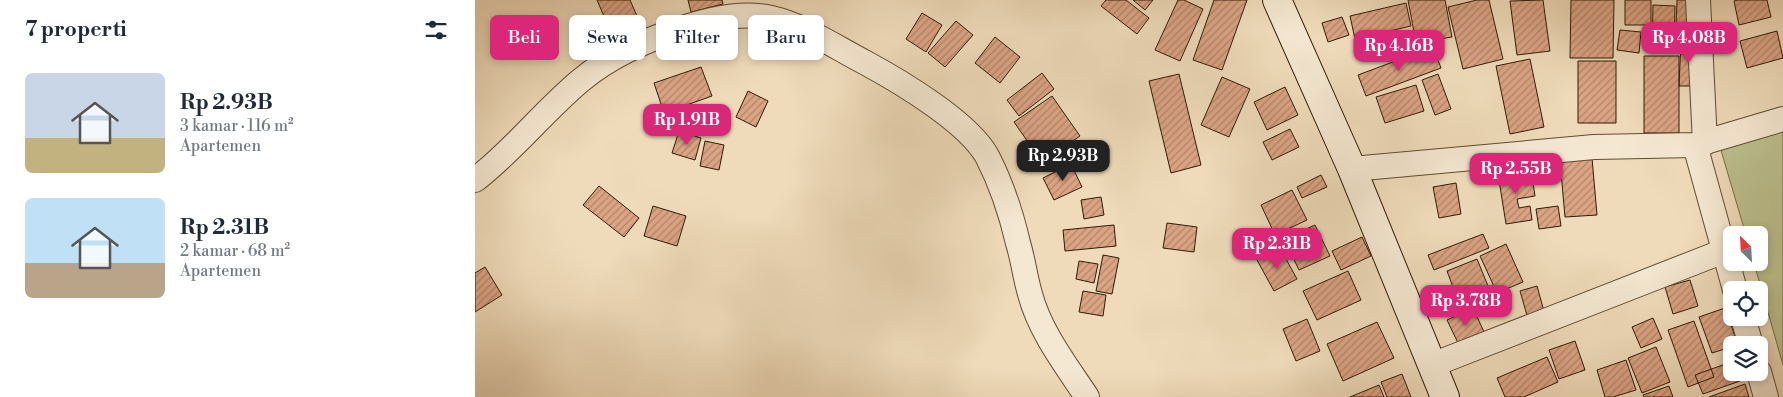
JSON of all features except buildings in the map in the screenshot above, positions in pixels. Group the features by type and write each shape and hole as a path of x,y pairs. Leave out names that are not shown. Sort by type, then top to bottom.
{"street":[{"path":"1277,0 1352,170 1445,397"},
{"path":"1432,365 1723,251 1700,144 1698,0"},
{"path":"475,180 513,147 580,81 602,64 627,49 670,32 710,20 741,15 772,18 802,30 878,70 930,102 964,129 985,154 999,182 1019,243 1030,295 1040,322 1087,397"},
{"path":"1352,170 1594,147 1700,144 1783,119"},
{"path":"1762,381 1766,397"}],"green space":[{"path":"1783,128 1783,365 1768,312 1768,281 1759,281 1756,271 1768,271 1768,226 1743,226 1720,147"}]}
